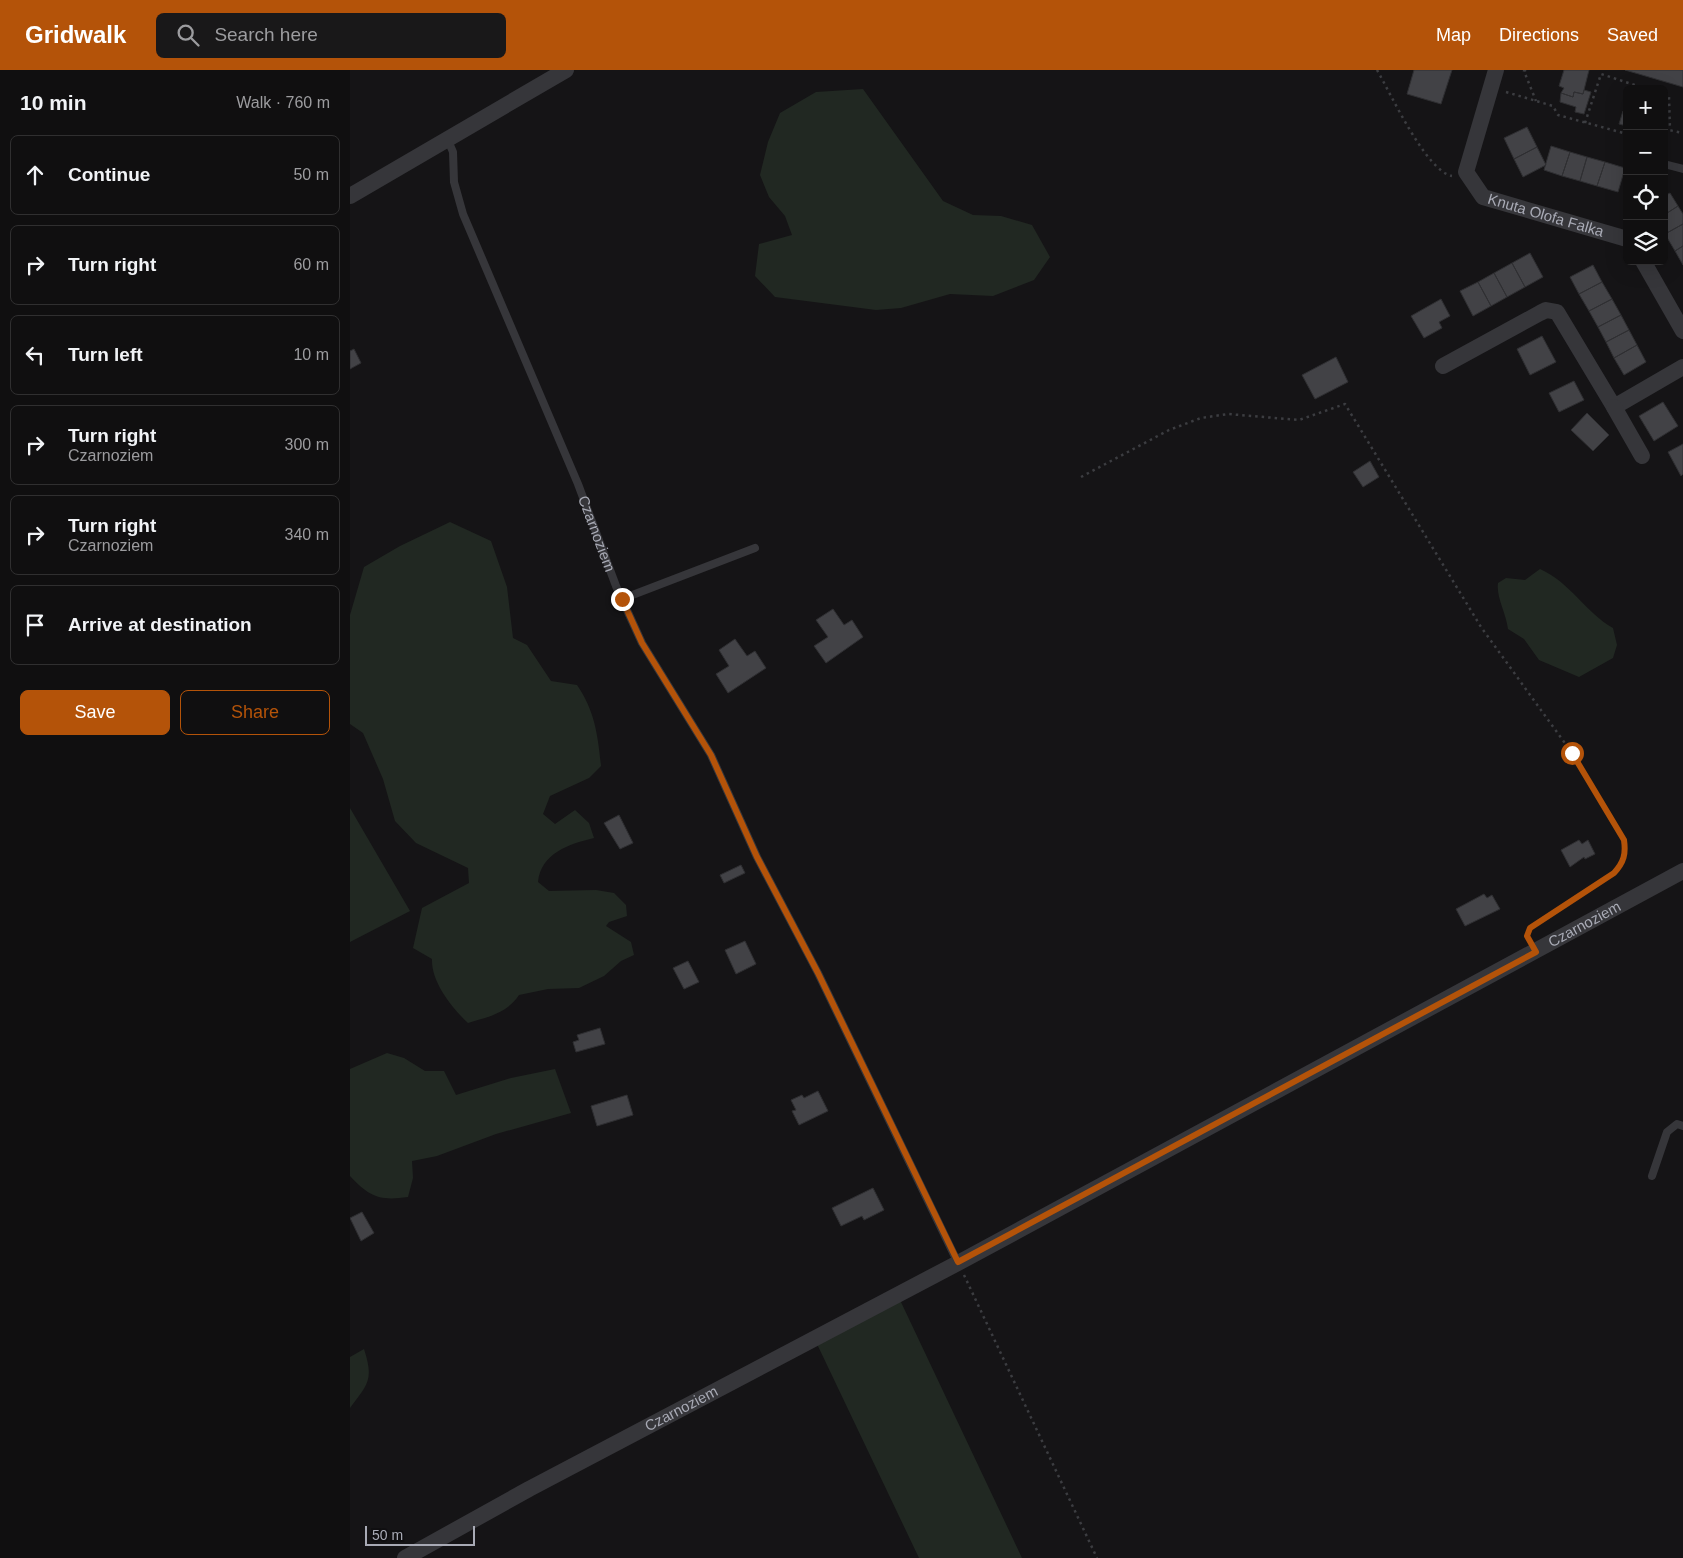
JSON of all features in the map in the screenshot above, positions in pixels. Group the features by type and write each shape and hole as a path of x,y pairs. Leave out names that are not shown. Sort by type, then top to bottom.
{"street":[{"path":"350,196 566,70"},
{"path":"1471,179 1466,172 1496,70"},
{"name":"Knuta Olofa Falka","path":"1471,179 1483,198 1623,238"},
{"path":"1645,265 1683,331"},
{"path":"1442,366 1540,313 1553,310 1557,312 1642,456"},
{"path":"1614,407 1683,367"},
{"name":"Czarnoziem","path":"404,1558 529,1489 958,1262 1536,952 1683,871"}],"lane":[{"name":"Czarnoziem","path":"448,138 454,152 454,182 463,214 570,466 622,599 642,643 711,755 757,857 818,973 958,1262"},
{"path":"1668,165 1683,169"},
{"path":"622,599 755,548"},
{"path":"1652,1176 1667,1132 1677,1124 1683,1126"}],"path":[{"path":"1377,70 1427,158 1444,175 1471,179"},
{"path":"1526,70 1524,71 1536,101"},
{"path":"1585,123 1601,74 1635,85"},
{"path":"1491,88 1553,106 1558,115 1623,133"},
{"path":"1668,96 1670,130 1683,133"},
{"path":"1081,477 1169,430 1200,418 1228,414 1299,420 1345,404 1481,627 1572,753 1624,840 1625,852 1622,864 1614,873 1530,928 1527,936 1536,952"},
{"path":"958,1262 1097,1558"}],"shaded area":[{"path":"863,89 943,201 973,215 1001,216 1032,225 1050,257 1034,280 993,296 950,294 901,308 876,310 775,297 755,276 759,244 792,235 785,216 769,197 760,175 768,142 780,113 816,92"},
{"path":"450,522 491,541 507,587 513,638 527,645 551,681 577,685 588,704 595,724 601,766 589,778 550,796 543,814 555,824 575,810 589,823 594,838 575,843 550,857 540,872 538,882 549,891 596,890 614,893 626,905 627,916 609,922 606,926 631,942 634,955 621,961 604,976 579,988 548,989 519,995 503,1010 468,1023 455,1010 444,994 435,977 432,959 413,948 422,908 469,883 468,868 416,843 395,821 383,779 363,733 350,724 350,615 364,567 400,546"},
{"path":"1540,569 1569,589 1603,622 1613,628 1617,645 1613,658 1579,677 1539,660 1524,639 1508,629 1498,594 1498,583 1506,578 1525,580"},
{"path":"350,808 410,911 350,942"},
{"path":"387,1053 404,1058 425,1071 444,1071 456,1095 511,1078 555,1069 571,1113 496,1134 437,1156 412,1161 413,1178 408,1197 382,1198 363,1189 350,1176 350,1069"},
{"path":"900,1300 1022,1558 919,1558 817,1344"},
{"path":"364,1349 369,1368 368,1381 350,1408 350,1357"}],"building":[{"path":"1414,70 1452,70 1441,104 1407,94"},
{"path":"1564,70 1589,70 1583,94 1574,92 1573,97 1561,93 1564,88 1559,86"},
{"path":"1625,70 1683,70 1683,87"},
{"path":"1584,90 1591,92 1584,114 1575,112 1576,107 1560,102 1561,93 1573,97 1574,92 1583,94"},
{"path":"1623,111 1623,125 1619,124"},
{"path":"1527,127 1537,147 1514,159 1504,138"},
{"path":"1551,146 1570,152 1562,176 1544,170"},
{"path":"1537,147 1546,165 1523,177 1514,159"},
{"path":"1570,152 1587,157 1580,181 1562,176"},
{"path":"1587,157 1605,162 1597,186 1580,181"},
{"path":"1605,162 1623,167 1618,192 1597,186"},
{"path":"1670,193 1678,206 1668,212 1668,194"},
{"path":"1678,206 1683,214 1683,224 1668,232 1668,220 1668,212"},
{"path":"1683,224 1683,246 1675,251 1668,239 1668,232"},
{"path":"1683,246 1683,265 1675,251"},
{"path":"1530,253 1543,277 1525,287 1512,263"},
{"path":"1512,263 1525,287 1507,297 1494,273"},
{"path":"1593,265 1602,282 1579,294 1570,277"},
{"path":"1494,273 1507,297 1491,306 1478,282"},
{"path":"1478,282 1491,306 1473,316 1460,291"},
{"path":"1602,282 1612,299 1589,311 1579,294"},
{"path":"1441,299 1450,316 1439,322 1442,328 1424,338 1411,316"},
{"path":"1612,299 1621,315 1598,327 1589,311"},
{"path":"1621,315 1629,330 1606,342 1598,327"},
{"path":"1629,330 1637,345 1614,358 1606,342"},
{"path":"1542,336 1556,362 1530,375 1517,349"},
{"path":"1637,345 1646,362 1624,375 1614,358"},
{"path":"354,349 361,363 350,369 350,351"},
{"path":"1336,357 1348,382 1315,399 1302,375"},
{"path":"1574,381 1584,400 1559,412 1549,393"},
{"path":"1663,402 1678,426 1654,441 1639,416"},
{"path":"1587,413 1609,435 1593,451 1571,430"},
{"path":"1683,444 1683,474 1681,476 1668,452"},
{"path":"1370,461 1379,477 1363,487 1353,472"},
{"path":"833,609 844,625 852,620 863,637 826,663 814,646 828,637 816,620"},
{"path":"735,639 747,656 755,651 766,668 728,693 716,674 729,666 719,650"},
{"path":"619,815 633,843 620,849 604,823"},
{"path":"1579,840 1582,844 1588,840 1595,854 1585,859 1584,857 1570,867 1561,850"},
{"path":"741,865 745,873 724,883 720,875"},
{"path":"1484,894 1487,898 1492,895 1500,909 1465,926 1456,909"},
{"path":"745,941 756,964 736,974 725,950"},
{"path":"688,961 699,982 684,989 673,968"},
{"path":"600,1028 605,1044 576,1052 573,1042 579,1040 577,1035"},
{"path":"818,1091 828,1111 799,1125 792,1111 796,1110 791,1100 802,1095 804,1098"},
{"path":"627,1095 633,1115 597,1126 591,1106"},
{"path":"873,1188 884,1210 864,1220 862,1216 841,1226 832,1208"},
{"path":"362,1212 374,1233 361,1241 350,1218"}],"route":[{"path":"622,599 642,643 711,755 757,857 818,973 958,1262 1536,952 1527,936 1530,928 1614,873 1622,864 1625,852 1624,840 1572,753"}]}
